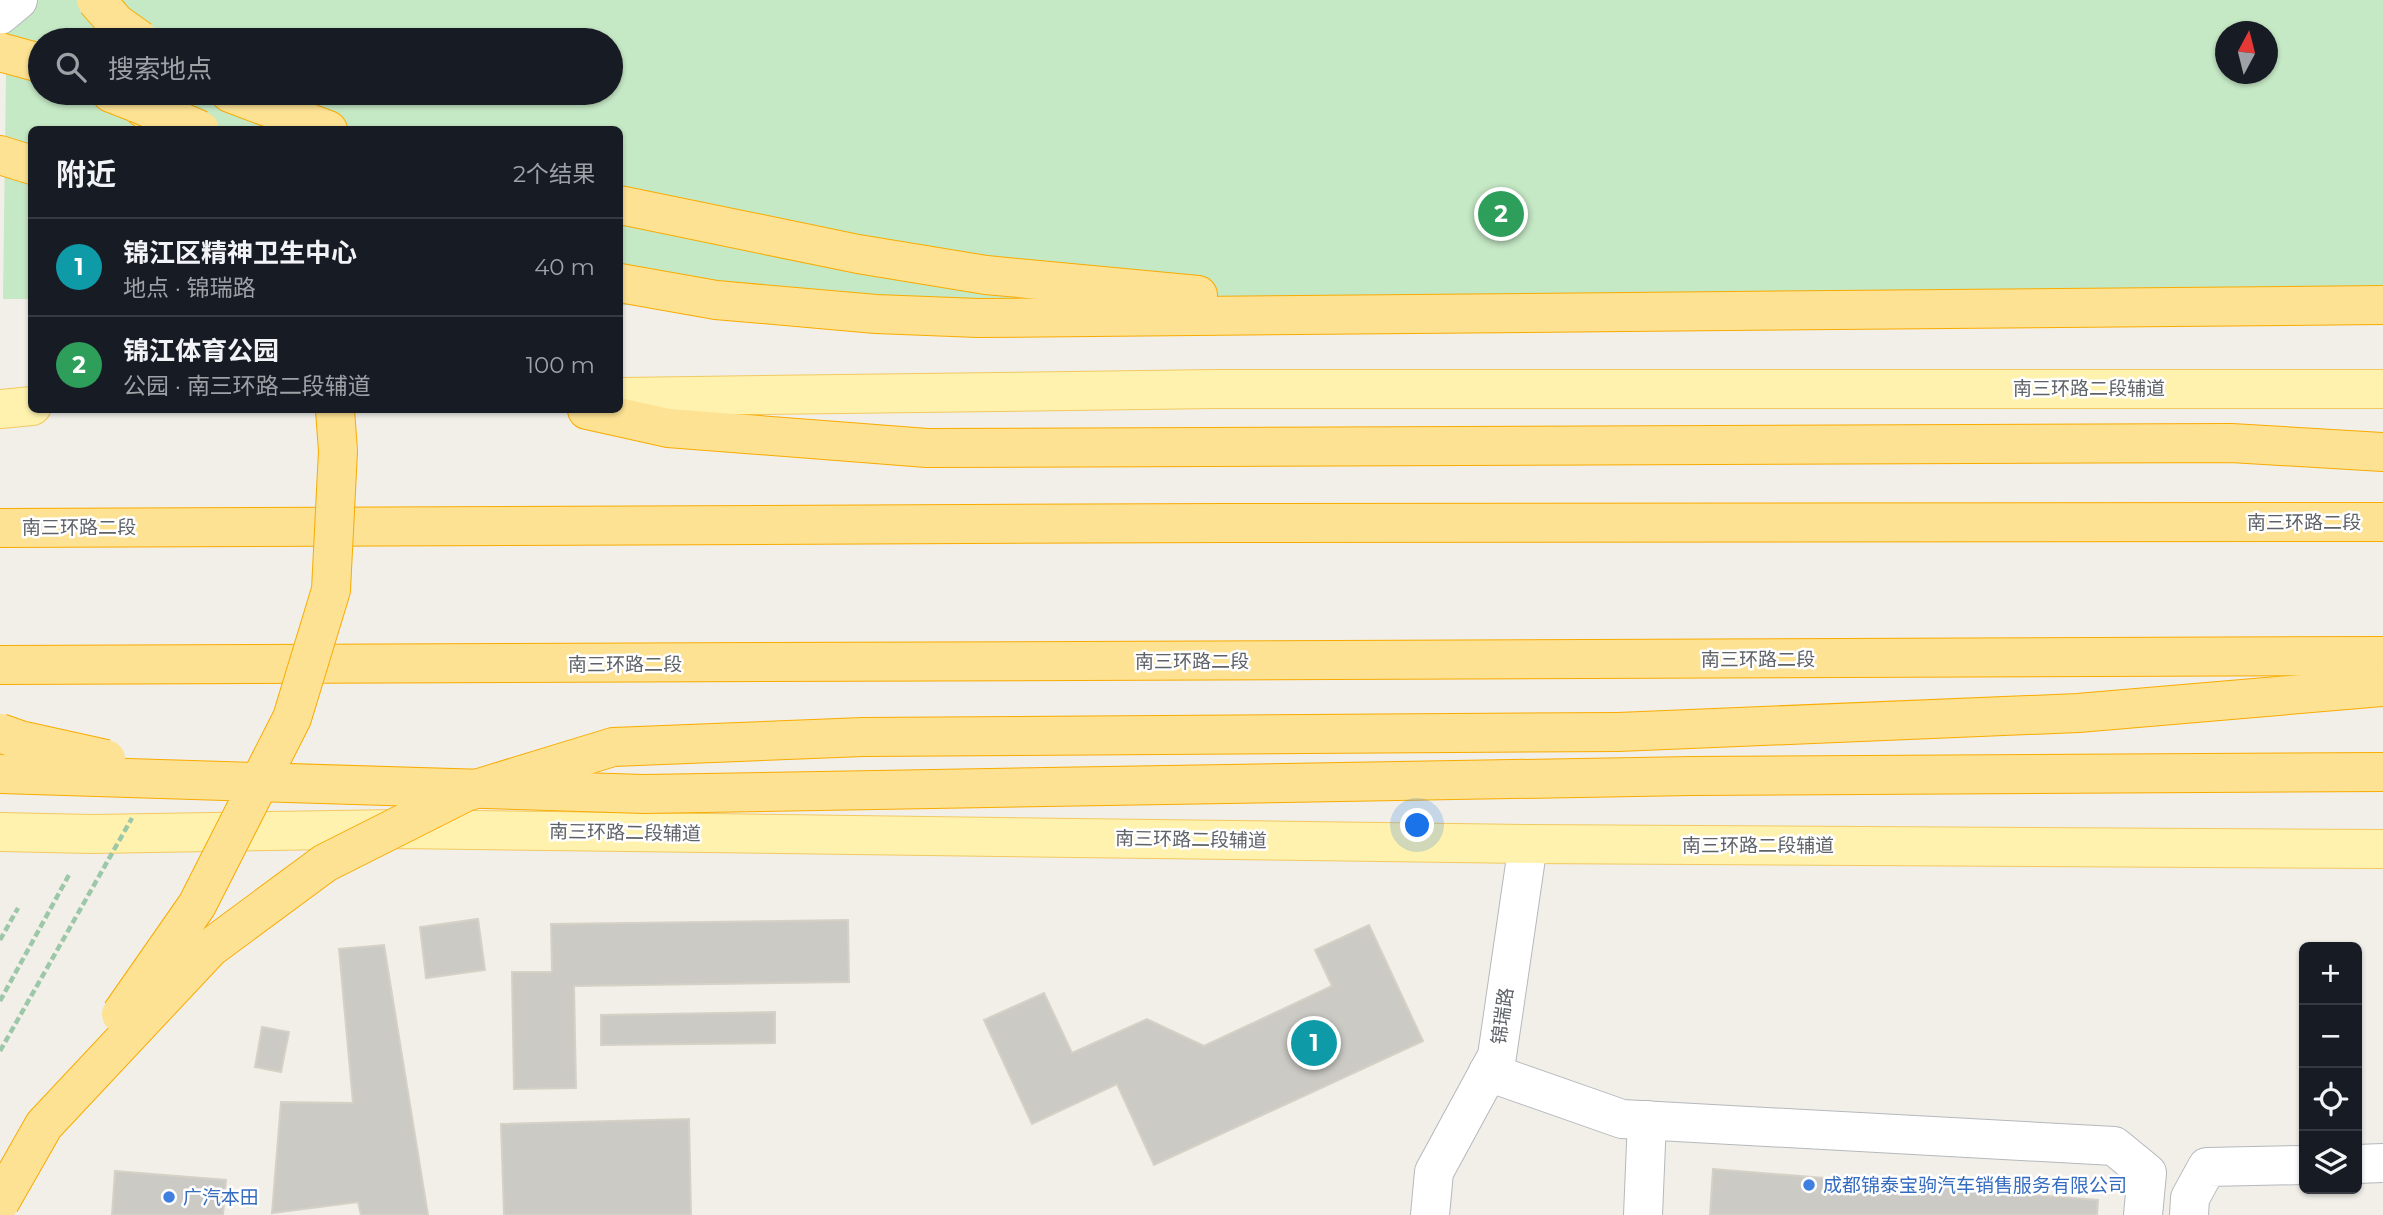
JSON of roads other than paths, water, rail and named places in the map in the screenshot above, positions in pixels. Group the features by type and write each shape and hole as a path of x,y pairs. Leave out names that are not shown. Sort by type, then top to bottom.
{"highway":[{"path":"96,0 123,28"},
{"path":"0,52 28,60"},
{"path":"145,105 168,126"},
{"path":"152,105 192,126"},
{"path":"260,105 316,126"},
{"path":"0,155 28,164"},
{"path":"623,206 858,254 986,275 1405,314"},
{"path":"623,284 716,300 876,314 953,317 2383,305"},
{"path":"0,1202 44,1125 197,905 292,718 331,590 338,451 335,413"},
{"path":"600,413 667,428 927,448 2231,443 2383,452"},
{"name":"南三环路二段","path":"0,528 2383,522"},
{"name":"南三环路二段","path":"0,665 2383,656"},
{"path":"44,1125 210,948 325,863 466,792 613,747 863,737 1618,732 2078,713 2383,687"},
{"path":"0,733 20,740 194,779"},
{"path":"0,774 644,794 1692,776 2383,772"}],"main road":[{"name":"南三环路二段辅道","path":"623,397 1216,389 2383,389"},
{"path":"0,409 28,406"},
{"name":"南三环路二段辅道","path":"0,832 93,834 398,829 1528,844 2383,849"}],"street":[{"path":"0,15 18,0"},
{"path":"115,0 128,28"},
{"name":"锦瑞路","path":"1430,1215 1434,1172 1497,1056 1528,844"},
{"path":"1488,1072 1622,1119 2114,1146 2147,1172 2143,1215"},
{"path":"1643,1215 1647,1121"},
{"path":"2362,1164 2383,1163"},
{"path":"2189,1215 2190,1198 2207,1167 2299,1165"}],"place":[{"name":"锦江体育公园","path":"1501,214"},
{"name":"锦江区精神卫生中心","path":"1314,1043"},
{"name":"成都锦泰宝驹汽车销售服务有限公司","path":"1809,1185"},
{"name":"广汽本田","path":"169,1197"}]}
